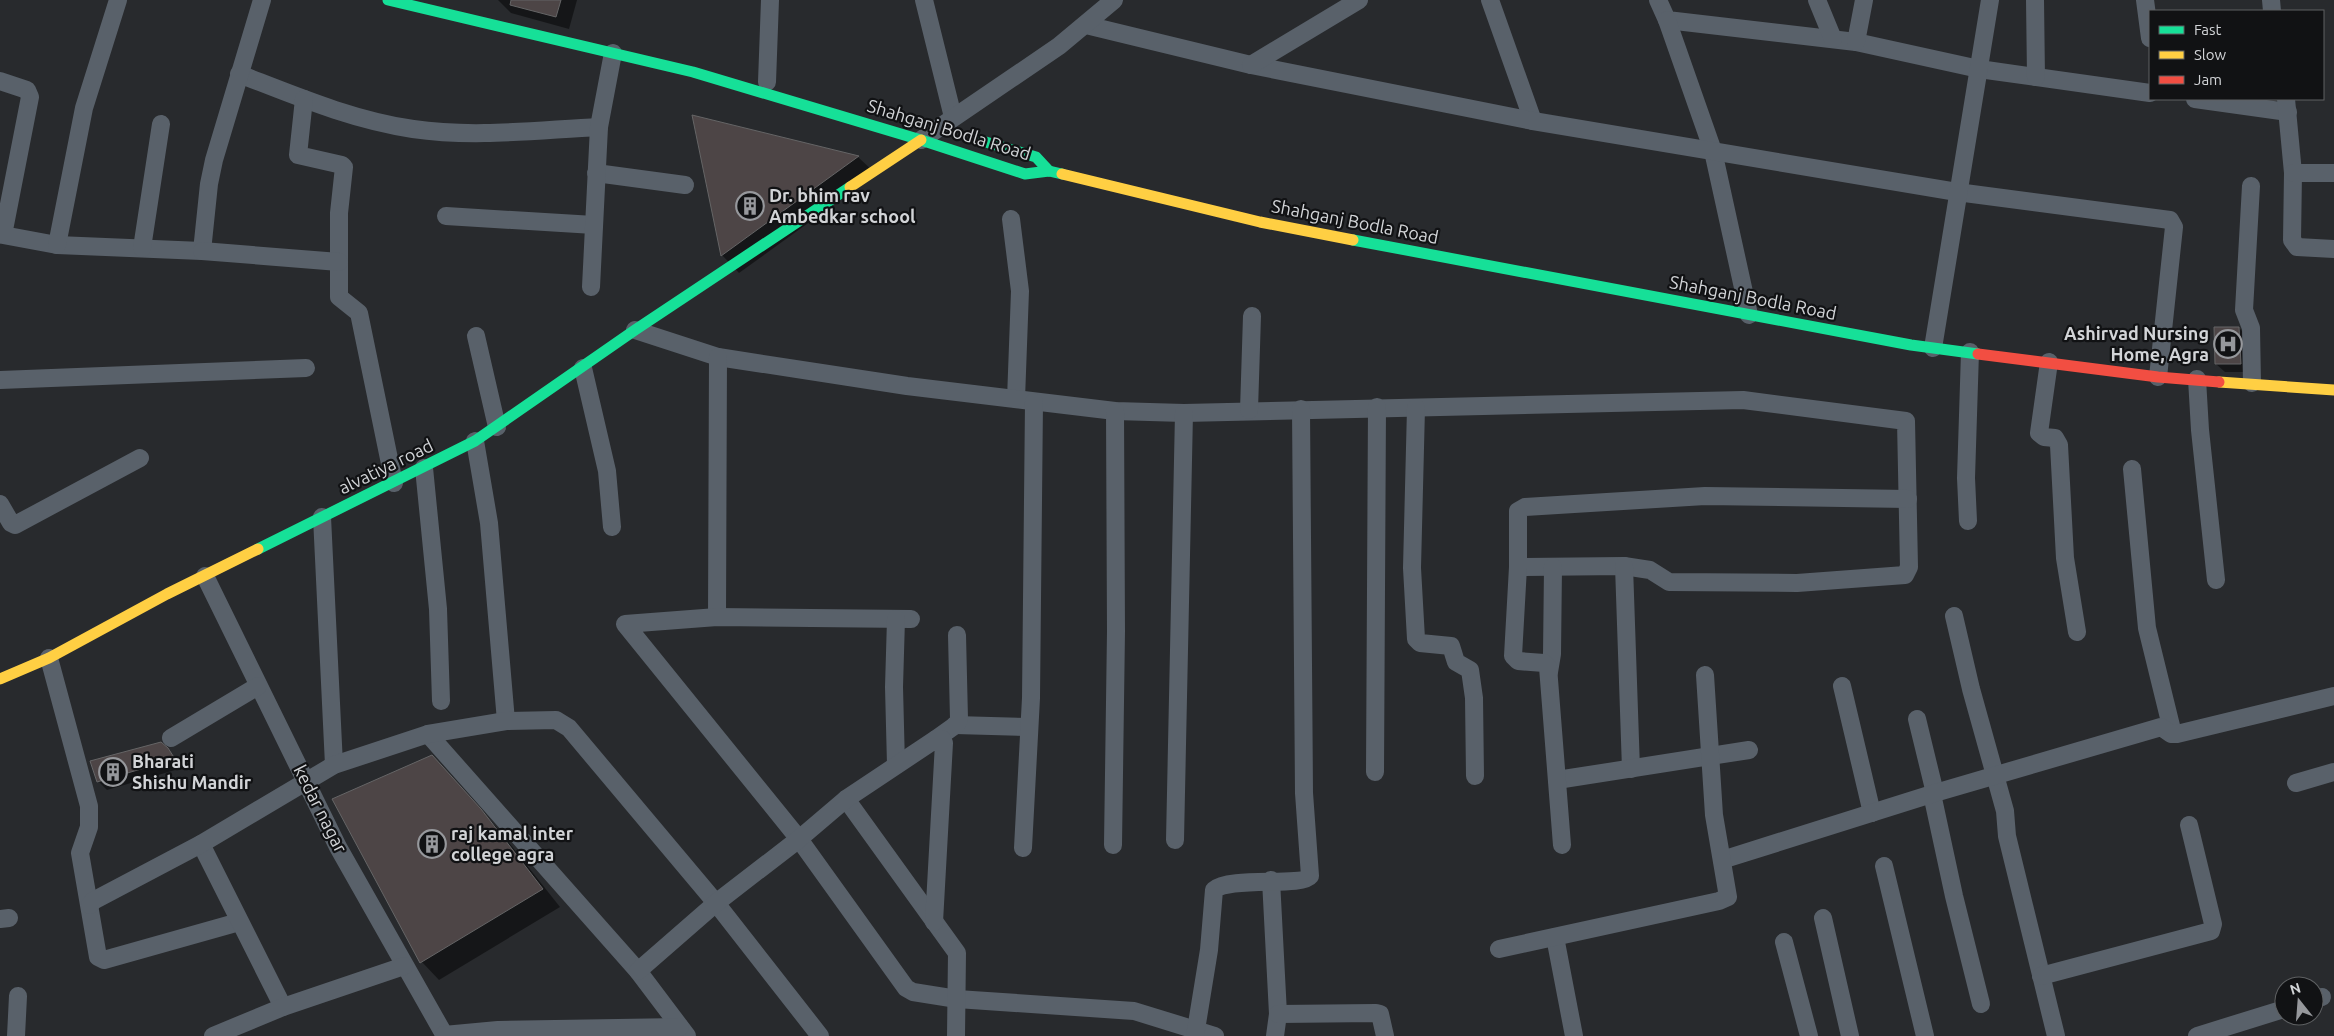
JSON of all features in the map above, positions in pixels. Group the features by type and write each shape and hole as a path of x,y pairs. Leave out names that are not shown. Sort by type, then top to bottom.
{"main road":[{"name":"Shahganj Bodla Road","path":"388,0 693,72 927,131 1025,174 1049,171 1260,222 1748,315 1933,348 2158,377 2334,390"},
{"path":"439,0 772,83"},
{"path":"958,129 1036,157 1049,171"},
{"name":"alvatiya road","path":"0,679 49,658 205,576 475,441 583,368 635,330 764,245 927,131"}],"street":[{"path":"57,245 84,108 118,0"},
{"path":"202,251 214,160 262,0"},
{"path":"770,0 772,83"},
{"path":"924,0 958,129"},
{"path":"927,131 958,129 1114,0"},
{"path":"1251,65 1359,0"},
{"path":"1490,0 1534,121"},
{"path":"1658,0 1667,20 1713,152 1748,315"},
{"path":"1817,0 1833,39"},
{"path":"1856,42 1864,0"},
{"path":"1933,348 1957,192 1990,0"},
{"path":"2035,0 2036,77"},
{"path":"2145,0 2149,30"},
{"path":"1667,20 1856,42 1979,69 2149,92"},
{"path":"1086,25 1251,65 1534,121 1957,192 2172,221 2174,227 2158,377"},
{"path":"591,287 599,127 613,53"},
{"path":"239,74 360,118 421,129 478,133 599,127"},
{"path":"0,81 24,89 30,97 1,242 202,251 338,262"},
{"path":"304,99 298,155 344,167 339,213 339,297 359,313 394,483"},
{"path":"2210,100 2287,105 2293,173 2291,237 2297,247 2334,249"},
{"path":"142,248 161,124"},
{"path":"596,173 685,185"},
{"path":"2293,173 2334,173"},
{"path":"2251,186 2244,310 2251,328 2252,383"},
{"path":"446,216 594,225"},
{"path":"1011,219 1020,291 1016,399"},
{"path":"1248,410 1252,316"},
{"path":"635,330 718,357 907,386 1115,411 1184,414 1248,410 1742,400 1906,421 1910,567 1905,575 1797,583 1669,582 1650,570 1624,566 1518,567"},
{"path":"476,336 497,427"},
{"path":"1968,521 1966,478 1970,352"},
{"path":"717,618 718,357"},
{"path":"2049,362 2039,434 2044,437 2055,438 2059,445 2065,558 2077,632"},
{"path":"0,380 306,368"},
{"path":"583,368 607,471 612,526"},
{"path":"2197,379 2200,430 2216,580"},
{"path":"1023,848 1029,728 1034,402"},
{"path":"1375,772 1377,407"},
{"path":"1416,408 1412,568 1416,639 1420,643 1451,646 1456,662 1470,670 1474,698 1475,776"},
{"path":"1196,1033 1209,950 1214,890 1222,886 1271,880 1304,880 1310,876 1304,793 1301,409"},
{"path":"1113,845 1116,631 1115,411"},
{"path":"1175,840 1184,414"},
{"path":"475,441 490,523 506,721"},
{"path":"0,506 11,524 16,525 140,458"},
{"path":"424,468 438,609 441,701"},
{"path":"2132,469 2146,628 2173,734"},
{"path":"1549,672 1544,663 1518,661 1513,656 1518,567 1518,511 1525,507 1705,496 1908,499"},
{"path":"322,517 334,765"},
{"path":"1624,566 1631,769"},
{"path":"1552,567 1552,654 1549,672 1562,846"},
{"name":"kedar nagar","path":"205,576 338,846 444,1035"},
{"path":"1954,616 1971,689 2006,816 2007,836 2056,1036"},
{"path":"896,766 894,687 904,619 717,618 626,624 799,839 906,988 913,992 957,998 1134,1011 1196,1033 1215,1036"},
{"path":"638,971 716,903 799,839 846,799 955,725 959,719 957,635"},
{"path":"49,658 90,817 80,854 100,960 239,922"},
{"path":"1499,949 1724,899 1728,893 1714,815 1705,675"},
{"path":"171,738 258,686"},
{"path":"1842,686 1872,813"},
{"path":"1722,860 1933,793 2161,728 2173,734 2334,696"},
{"path":"1917,719 1954,896 1981,1004"},
{"path":"90,905 93,901 201,844 334,765 428,734 506,721 556,720 564,722 716,903 820,1036"},
{"path":"955,725 1029,728"},
{"path":"428,734 638,971 683,1032"},
{"path":"934,922 944,743 942,739 936,738"},
{"path":"1557,780 1749,750"},
{"path":"2296,783 2334,772"},
{"path":"846,799 957,953 956,1036"},
{"path":"2041,976 2211,931 2212,924 2190,825"},
{"path":"201,844 283,1006"},
{"path":"1884,866 1925,1036"},
{"path":"1271,880 1278,1014 1275,1036"},
{"path":"1823,918 1850,1036"},
{"path":"1555,937 1574,1036"},
{"path":"1784,942 1809,1036"},
{"path":"213,1036 283,1006 404,966"},
{"path":"16,1036 18,996"},
{"path":"2197,1036 2274,1012"},
{"path":"1278,1014 1376,1013 1380,1014 1383,1020 1385,1036"},
{"path":"444,1035 498,1030 683,1032"}],"building":[{"path":"511,0 561,0 556,17 510,5"},
{"name":"Dr. bhim rav Ambedkar school","path":"692,115 859,156 721,256"},
{"path":"2214,327 2239,327 2241,364 2215,364"},
{"name":"Bharati Shishu Mandir","path":"161,742 168,748 175,759 97,782 90,761"},
{"name":"raj kamal inter college agra","path":"432,755 481,809 543,889 420,963 332,799"}],"traffic: fast":[{"path":"388,0 693,72 921,140 1025,174 1049,171 1062,174"},
{"path":"979,140 1036,157 1049,171"},
{"path":"258,549 475,441 635,330 850,187"},
{"path":"1353,240 1911,345 1978,354"}],"traffic: slow":[{"path":"850,187 921,140"},
{"path":"1062,174 1260,222 1353,240"},
{"path":"2219,382 2334,390"},
{"path":"0,679 49,658 167,594 258,549"}],"traffic: jam":[{"path":"1978,354 2158,377 2219,382"}],"place":[{"name":"Dr. bhim rav Ambedkar school","path":"750,206"},
{"name":"Ashirvad Nursing Home, Agra","path":"2228,344"},
{"name":"Bharati Shishu Mandir","path":"113,772"},
{"name":"raj kamal inter college agra","path":"432,844"}]}
